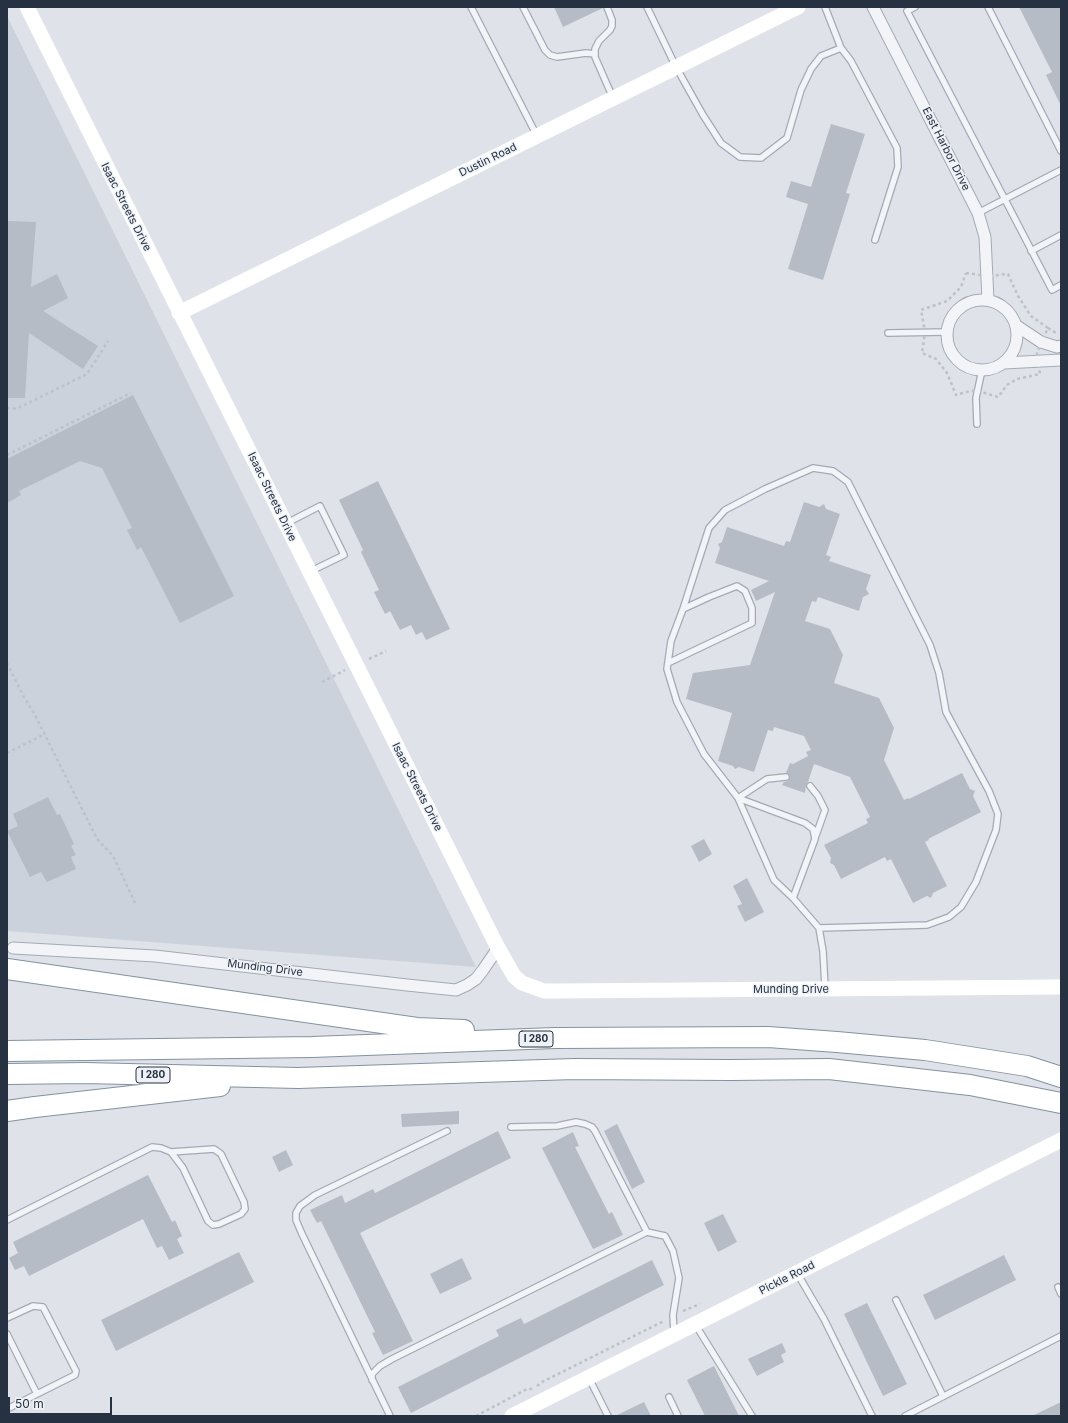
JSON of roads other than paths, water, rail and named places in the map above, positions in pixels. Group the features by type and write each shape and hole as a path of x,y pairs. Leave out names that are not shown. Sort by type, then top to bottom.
{"highway":[{"path":"7,969 417,1028 488,1030 555,1038"},
{"name":"I 280","path":"7,1051 312,1047 555,1038 768,1038 925,1050 1027,1066 1061,1077"},
{"name":"I 280","path":"7,1074 85,1073 298,1078 574,1070 829,1069 970,1085 1061,1103"},
{"path":"7,1111 298,1078"}],"street":[{"name":"Isaac Streets Drive","path":"26,7 498,948 514,976 522,984"},
{"name":"Dustin Road","path":"179,313 798,7"},
{"name":"East Harbor Drive","path":"873,7 978,213 986,237 988,300"},
{"path":"976,300 988,300 999,303 1008,310 1017,326 1018,338 1012,354 1004,362 993,368 982,370 970,368 960,362 952,354 947,343 946,332 949,320 956,311 965,304 976,300"},
{"path":"1017,326 1041,342 1061,346"},
{"path":"1004,362 1061,360"},
{"name":"Munding Drive","path":"13,948 163,956 456,990 476,979 498,948"},
{"name":"Munding Drive","path":"522,984 544,991 1061,987"},
{"name":"Pickle Road","path":"512,1416 1061,1140"}],"lane":[{"path":"471,7 537,136"},
{"path":"524,7 550,55 557,57 586,53 594,54"},
{"path":"607,7 612,20 612,26 599,41 594,54 614,98"},
{"path":"646,7 676,67 703,115 721,143 740,157 761,158 787,138 801,90 811,69 821,56 841,48"},
{"path":"825,7 841,48 851,61 872,98 897,148 898,167 875,240"},
{"path":"915,7 908,11 1004,199 1052,290 1061,285"},
{"path":"988,7 1061,151"},
{"path":"978,213 1061,170"},
{"path":"1031,250 1061,236"},
{"path":"888,333 946,332"},
{"path":"977,424 976,398 982,370"},
{"path":"819,928 927,925 949,917 961,907 976,882 996,830 998,814 989,791 946,712 939,673 930,645 848,482 833,471 814,468 765,489 725,510 709,528 671,641 667,669 677,702 704,754 738,798 774,880 793,898 819,928 823,951 825,989"},
{"path":"285,524 320,506 344,555 309,572"},
{"path":"668,664 752,623 752,608 745,591 737,586 683,609"},
{"path":"738,798 767,779 786,777"},
{"path":"793,898 825,810 818,796 810,786"},
{"path":"738,798 805,823 813,829 814,839"},
{"path":"511,1127 557,1126 581,1122 592,1127 647,1232"},
{"path":"390,1416 300,1230 296,1220 297,1209 314,1195 447,1131"},
{"path":"7,1220 152,1147 157,1147 171,1152 214,1149 221,1154 244,1202 245,1208 241,1214 219,1224 213,1225 208,1222 183,1168 171,1152"},
{"path":"372,1380 372,1374 380,1366 392,1359 647,1232 665,1236 673,1250 679,1278 673,1315 674,1334"},
{"path":"797,1272 824,1319 872,1416"},
{"path":"1058,1287 1061,1294"},
{"path":"896,1300 943,1396"},
{"path":"7,1318 33,1306 43,1307 76,1371 75,1375 7,1409"},
{"path":"694,1324 752,1416"},
{"path":"7,1334 37,1394"},
{"path":"905,1416 1061,1336"},
{"path":"589,1378 608,1416"},
{"path":"669,1397 678,1416"}]}
